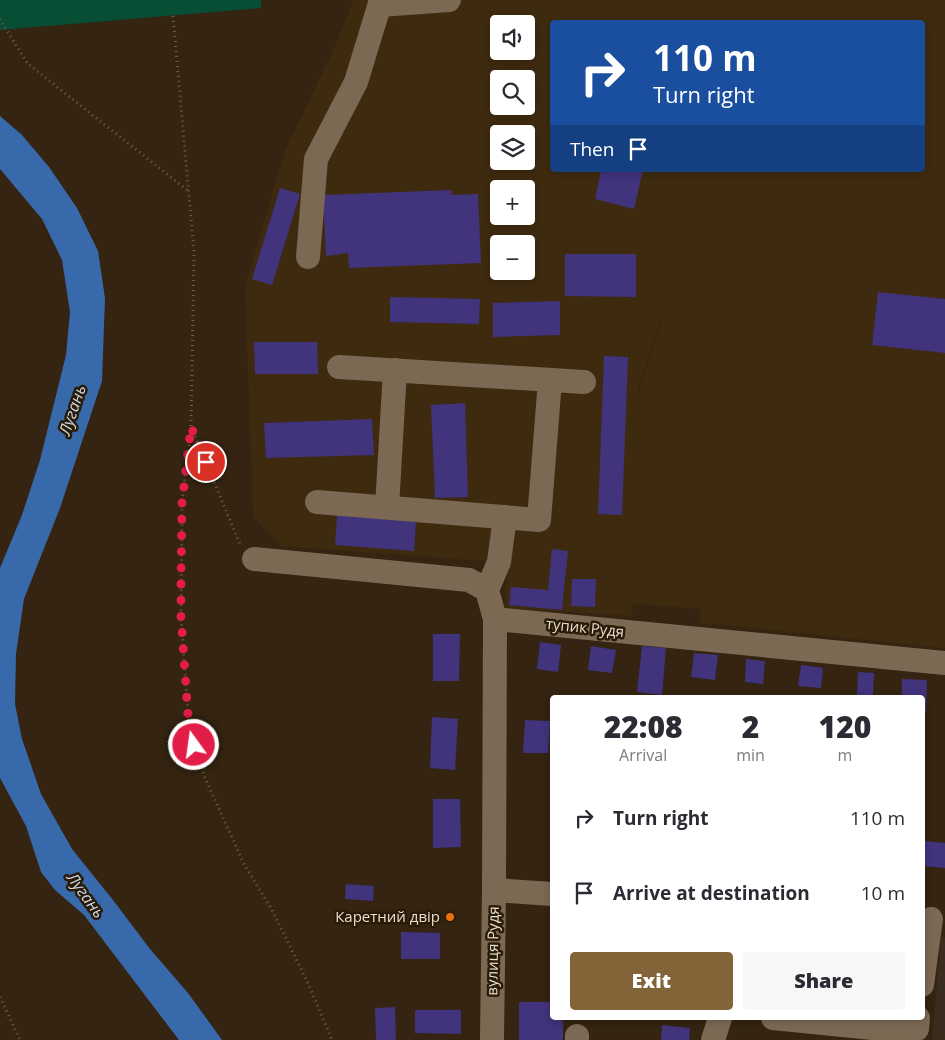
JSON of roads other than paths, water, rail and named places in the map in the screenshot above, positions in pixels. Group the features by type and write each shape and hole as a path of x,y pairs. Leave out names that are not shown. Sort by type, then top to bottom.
{"street":[{"path":"308,257 316,159 356,82 381,3 449,0"},
{"path":"339,367 584,382"},
{"path":"386,507 395,370"},
{"path":"317,502 539,520 550,380"},
{"path":"494,890 494,619 487,590 499,562 505,517"},
{"path":"254,559 470,580 487,590"},
{"name":"тупик Рудя","path":"494,619 945,663"},
{"name":"вулиця Рудя","path":"492,1040 494,890 550,894"},
{"path":"925,967 933,919"},
{"path":"712,1040 719,1020"},
{"path":"794,1020 900,1030 917,1029 918,1020"}],"water":[{"name":"Лугань","path":"0,116 22,135 49,167 77,208 98,251 105,298 102,381 60,508 24,599 16,654 15,704 22,739 41,794 72,849 150,949 188,993 222,1040 179,1040 84,915 55,890 41,872 26,826 0,778 0,568 22,515 40,460 66,355 70,312 62,260 42,219 0,169"}],"place":[{"name":"Каретний двір","path":"450,917"}]}
